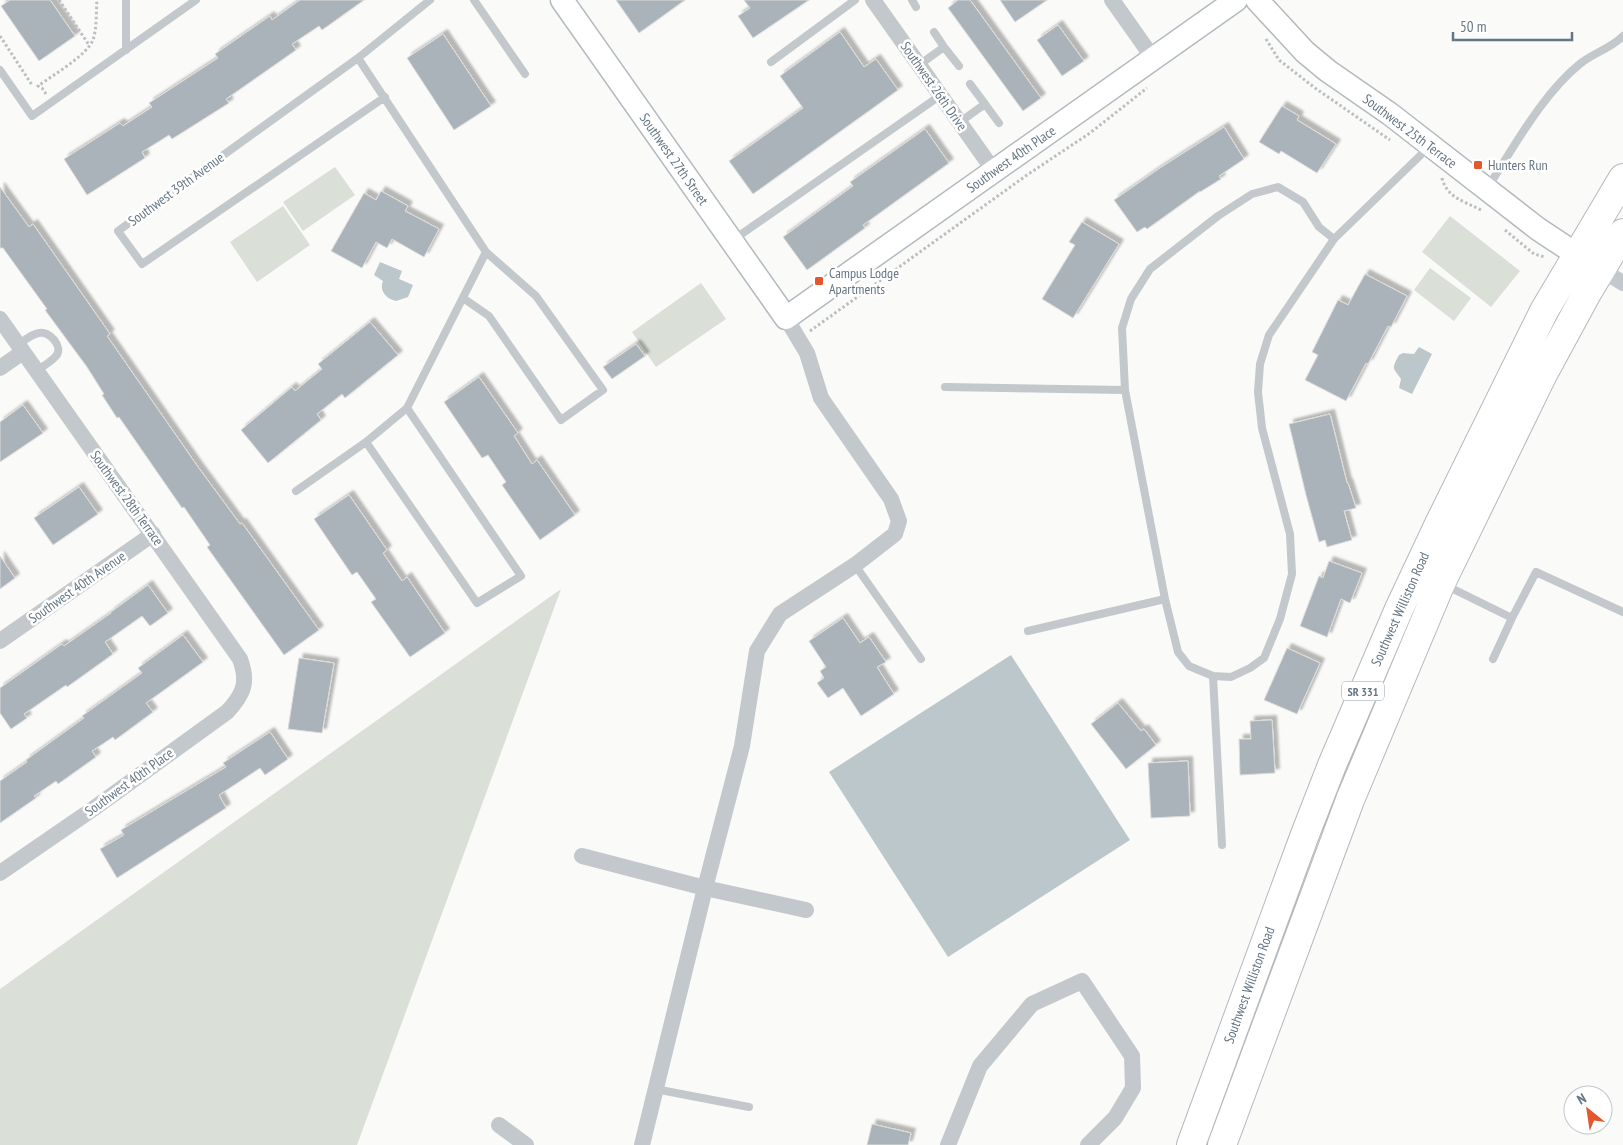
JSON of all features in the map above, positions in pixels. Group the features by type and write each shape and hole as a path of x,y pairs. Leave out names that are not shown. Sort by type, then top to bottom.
{"highway":[{"name":"Southwest Williston Road","path":"1191,1145 1304,837 1391,627 1438,524 1544,311 1623,178"},
{"name":"Southwest Williston Road","path":"1222,1145 1350,800 1441,583 1543,374 1612,276 1623,233"}],"street":[{"path":"1112,0 1153,58"},
{"name":"Southwest 40th Place","path":"786,318 1236,0"},
{"name":"Southwest 25th Terrace","path":"1257,0 1305,52 1328,71 1390,114 1538,228 1576,255 1612,276"},
{"name":"Southwest 26th Drive","path":"878,2 919,65 994,171"},
{"name":"Southwest 27th Street","path":"567,3 786,318"},
{"path":"642,1145 742,746 757,651 780,614 855,565 895,534 899,521 891,499 821,398 807,353 786,318"},
{"name":"Southwest 28th Terrace","path":"0,319 240,659 244,669 245,681"},
{"path":"0,368 20,348"},
{"name":"Southwest 40th Avenue","path":"0,641 153,534"},
{"name":"Southwest 40th Place","path":"0,873 227,712 240,698 245,681"},
{"path":"582,856 705,888 806,910"},
{"path":"948,1145 980,1066 1032,1004 1082,981 1132,1056 1133,1088 1115,1118 1088,1145"},
{"path":"499,1126 526,1145"}],"lane":[{"path":"126,0 126,50"},
{"path":"0,70 32,116 196,0"},
{"name":"Southwest 39th Avenue","path":"384,97 142,264 118,231 358,58 430,0"},
{"path":"474,0 525,74"},
{"path":"771,62 855,0"},
{"path":"934,32 959,66"},
{"path":"1487,188 1529,123 1561,81 1581,63 1617,42 1623,36"},
{"path":"919,65 944,47"},
{"path":"358,58 486,252 536,296 603,390 561,420 489,316 463,298"},
{"path":"970,84 999,123"},
{"path":"732,242 941,95"},
{"path":"960,122 985,104"},
{"path":"1334,239 1319,227 1303,202 1278,187 1252,194 1218,216 1150,269 1131,299 1122,328 1126,390 1165,599 1178,652 1189,666 1213,676 1231,677 1250,668 1264,658 1282,610 1292,574 1290,534 1262,428 1258,392 1260,364 1269,335 1334,239 1431,145"},
{"path":"296,491 366,442 407,408 486,252"},
{"path":"20,348 36,333 48,333 58,352 56,357 36,371"},
{"path":"945,387 1126,390"},
{"path":"366,442 477,604 521,576 407,408"},
{"path":"855,565 921,659"},
{"path":"1493,659 1536,572 1623,612"},
{"path":"1441,583 1512,618"},
{"path":"1028,631 1165,599"},
{"path":"1213,676 1222,845"},
{"path":"655,1089 749,1107"}],"path":[{"path":"59,0 89,45"},
{"path":"51,102 42,88 38,86 84,52 89,45 95,30 97,0"},
{"path":"0,36 32,85"},
{"path":"1265,36 1279,60 1315,88 1392,141"},
{"path":"808,332 1027,175 1090,133 1152,83"},
{"path":"1441,176 1448,193 1488,215"},
{"path":"1502,226 1526,248 1549,260"}],"shaded area":[{"path":"335,167 355,195 303,231 283,202"},
{"path":"283,206 310,245 257,282 230,242"},
{"path":"1450,216 1520,271 1491,307 1422,252"},
{"path":"380,262 402,271 399,279 413,285 408,297 396,301 384,294 382,288 383,281 374,275"},
{"path":"1430,268 1471,298 1454,321 1414,290"},
{"path":"701,283 726,319 656,367 632,332"},
{"path":"1419,347 1432,354 1412,394 1399,388 1401,379 1394,366 1399,355 1403,353 1414,354"},
{"path":"561,589 357,1145 0,1145 0,989"},
{"path":"1011,655 1130,840 948,957 829,772"}],"building":[{"path":"10,0 50,0 75,36 39,61 1,6"},
{"path":"300,0 364,0 322,30 319,26 292,44 296,50 226,99 229,103 172,139 169,135 142,152 145,158 87,195 64,159 120,123 123,126 152,107 149,103 218,58 215,54 270,16 272,20"},
{"path":"616,0 685,0 639,33"},
{"path":"744,0 809,0 753,38 738,16 750,8"},
{"path":"958,0 970,0 1041,98 1023,111 948,8"},
{"path":"1000,0 1047,0 1015,22"},
{"path":"1058,25 1084,61 1062,76 1037,40"},
{"path":"840,32 864,67 876,59 898,90 753,194 729,161 803,108 780,76"},
{"path":"443,34 491,106 454,130 407,58"},
{"path":"1282,106 1299,116 1297,120 1336,144 1317,173 1281,151 1279,154 1259,142"},
{"path":"1224,127 1244,159 1219,176 1221,179 1200,191 1147,229 1145,227 1137,232 1114,200"},
{"path":"925,129 949,163 863,225 865,228 807,270 783,237 853,186 850,182"},
{"path":"0,187 29,227 33,224 110,334 107,336 198,467 240,524 242,523 319,630 284,655 207,547 210,545 184,507 182,508 119,417 117,418 87,367 45,310 47,309 3,248 0,248"},
{"path":"381,191 408,206 405,211 439,229 424,257 392,239 387,248 376,242 362,268 331,251 364,193 376,200"},
{"path":"1082,222 1119,244 1073,318 1042,299 1075,245 1069,242"},
{"path":"1365,274 1407,296 1391,327 1388,326 1368,364 1366,363 1346,401 1305,380 1318,355 1312,352 1338,300 1348,305"},
{"path":"370,322 398,355 345,398 342,394 317,414 321,420 268,463 241,430 292,387 295,391 322,369 318,364"},
{"path":"636,344 645,356 612,379 603,367"},
{"path":"479,377 518,433 514,436 532,464 537,460 575,515 540,540 502,485 506,482 488,455 482,458 444,402"},
{"path":"23,405 43,433 0,462 0,422"},
{"path":"1330,414 1347,483 1356,508 1344,511 1352,540 1327,547 1325,540 1319,542 1289,424"},
{"path":"79,487 98,514 53,545 34,518"},
{"path":"349,495 387,550 383,553 402,581 407,577 445,633 410,657 371,602 376,599 357,572 352,575 314,519"},
{"path":"0,556 15,578 0,589"},
{"path":"1329,561 1362,573 1350,603 1341,599 1327,637 1300,626 1319,576 1323,578"},
{"path":"148,585 168,613 150,626 142,616 105,642 113,654 67,687 66,685 24,714 27,718 11,729 0,713 0,688 62,644 64,646"},
{"path":"843,618 860,643 869,637 886,662 877,667 894,694 861,716 843,688 828,698 817,683 824,678 820,671 826,667 809,641"},
{"path":"183,635 203,662 146,703 153,712 115,740 113,737 92,751 96,757 58,784 56,781 34,796 36,798 0,823 0,781 84,718 82,716 142,673 138,668"},
{"path":"1287,648 1320,663 1297,714 1264,700"},
{"path":"299,658 334,663 322,733 288,729"},
{"path":"1118,703 1141,731 1144,729 1156,745 1126,769 1091,724"},
{"path":"1272,720 1275,773 1240,775 1239,739 1251,739 1250,721"},
{"path":"270,732 288,759 265,775 260,768 219,795 226,808 117,878 100,849 124,835 121,830 226,767 223,763"},
{"path":"1188,761 1190,816 1151,818 1148,763"},
{"path":"872,1124 911,1133 908,1145 867,1145"}],"place":[{"name":"Hunters Run","path":"1478,165"},
{"name":"Campus Lodge Apartments","path":"819,281"}]}
